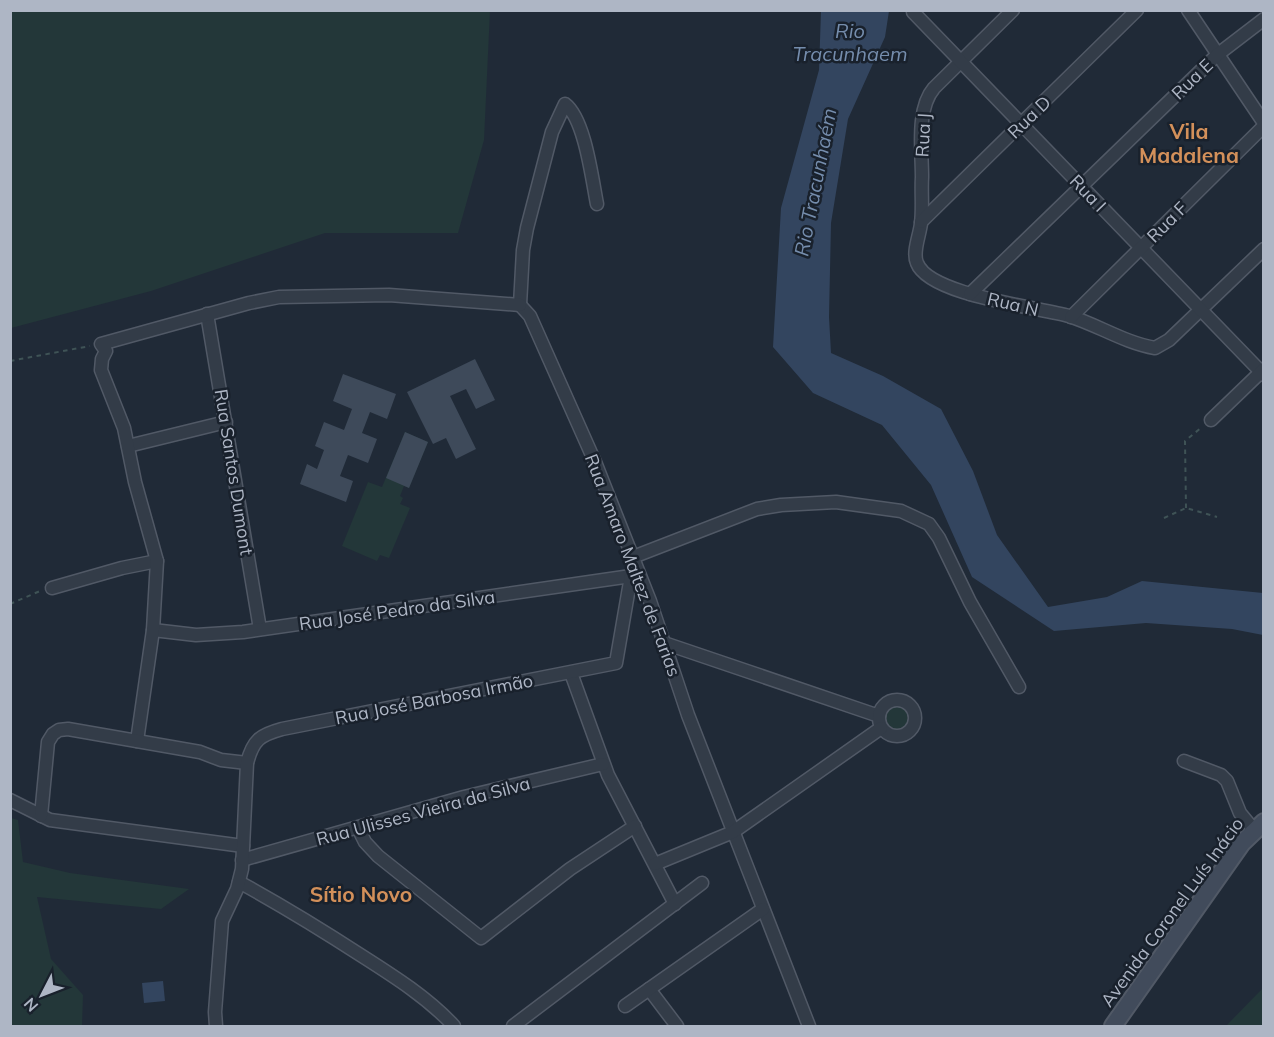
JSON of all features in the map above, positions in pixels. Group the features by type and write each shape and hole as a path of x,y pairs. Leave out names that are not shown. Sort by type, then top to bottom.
{"street":[{"name":"Rua J","path":"921,222 923,108 929,93 1013,10"},
{"name":"Rua D","path":"921,222 1137,10"},
{"path":"1188,10 1263,125"},
{"name":"Rua I","path":"913,12 1262,372"},
{"name":"Rua E","path":"970,294 1217,55 1263,19"},
{"path":"137,741 153,630 157,561 135,482 124,428 101,370 102,359 106,351 101,344 207,314 279,297 389,295 520,305 523,250 527,228 552,132 565,104 570,108 580,127 597,204"},
{"name":"Rua F","path":"1071,317 1263,125"},
{"name":"Rua N","path":"921,222 915,257 920,269 932,281 970,294 1071,317 1155,348 1169,340 1201,310"},
{"path":"1201,310 1263,249"},
{"name":"Rua Amaro Maltez de Farias","path":"520,305 530,316 586,441 633,557 635,575 664,643 688,715 808,1026"},
{"name":"Rua Santos Dumont","path":"207,314 260,629"},
{"path":"1211,420 1262,372"},
{"path":"128,446 226,422"},
{"path":"633,557 757,509 781,505 836,502 901,511 929,524 939,538 970,602 1019,687"},
{"path":"52,588 122,568 157,561"},
{"name":"Rua José Pedro da Silva","path":"153,630 196,635 260,629 635,575"},
{"name":"Rua José Barbosa Irmão","path":"248,763 251,750 264,734 282,729 616,663 635,575"},
{"path":"655,864 733,832 880,722 664,643"},
{"path":"571,673 603,764 675,904"},
{"path":"41,816 48,742 59,730 68,729 137,741 200,752 221,760 248,763 242,864 239,882 222,921 216,1026"},
{"path":"1184,761 1221,775 1227,781 1240,813 1259,826"},
{"name":"Rua Ulisses Vieira da Silva","path":"242,864 464,797 603,764"},
{"path":"10,800 50,820 243,846"},
{"path":"358,828 365,842 378,856 481,938 570,869 635,826"},
{"name":"Avenida Coronel Luís Inácio","path":"1113,1026 1259,826"},
{"path":"239,882 294,912 401,981 444,1015 454,1026"},
{"path":"513,1026 702,883"},
{"path":"625,1006 763,909"},
{"path":"649,989 677,1026"}],"path":[{"path":"10,361 101,344"},
{"path":"1186,508 1185,441 1211,420"},
{"path":"1164,518 1186,508 1217,517"},
{"path":"10,604 52,588"}],"green space":[{"path":"11,10 490,11 484,140 458,233 325,233 151,291 11,328"},
{"path":"405,432 428,442 409,488 404,486 400,496 403,498 400,504 410,508 389,558 380,555 377,561 342,546 368,482 382,487"},
{"path":"897,700 910,705 915,718 910,731 897,736 884,731 879,718 884,705"},
{"path":"11,818 18,820 23,862 70,873 189,889 161,909 37,897 51,959 83,995 82,1026 11,1026"},
{"path":"1263,988 1263,1026 1226,1026"}],"water":[{"name":"Rio Tracunhaem","path":"821,11 889,11 885,37 848,119 831,223 829,317 831,353 883,376 941,409 973,471 997,535 1048,607 1107,597 1142,581 1263,593 1263,635 1232,629 1146,623 1054,631 972,577 931,485 882,425 813,393 773,347 781,208 819,70"},
{"path":"163,981 165,1001 144,1003 142,983"}],"building":[{"path":"475,359 495,400 476,409 466,389 450,396 476,449 456,459 446,438 433,444 407,392"},
{"path":"343,374 396,394 387,419 370,412 362,433 377,439 368,463 348,455 340,476 353,481 346,502 300,484 307,464 317,469 324,450 315,446 324,422 344,430 352,409 333,401"},
{"path":"405,432 428,442 409,488 386,478"}],"district":[{"name":"Vila Madalena","path":"1189,143"},
{"name":"Sítio Novo","path":"361,894"}],"water label":[{"name":"Rio Tracunhaém","path":"815,182"}]}
